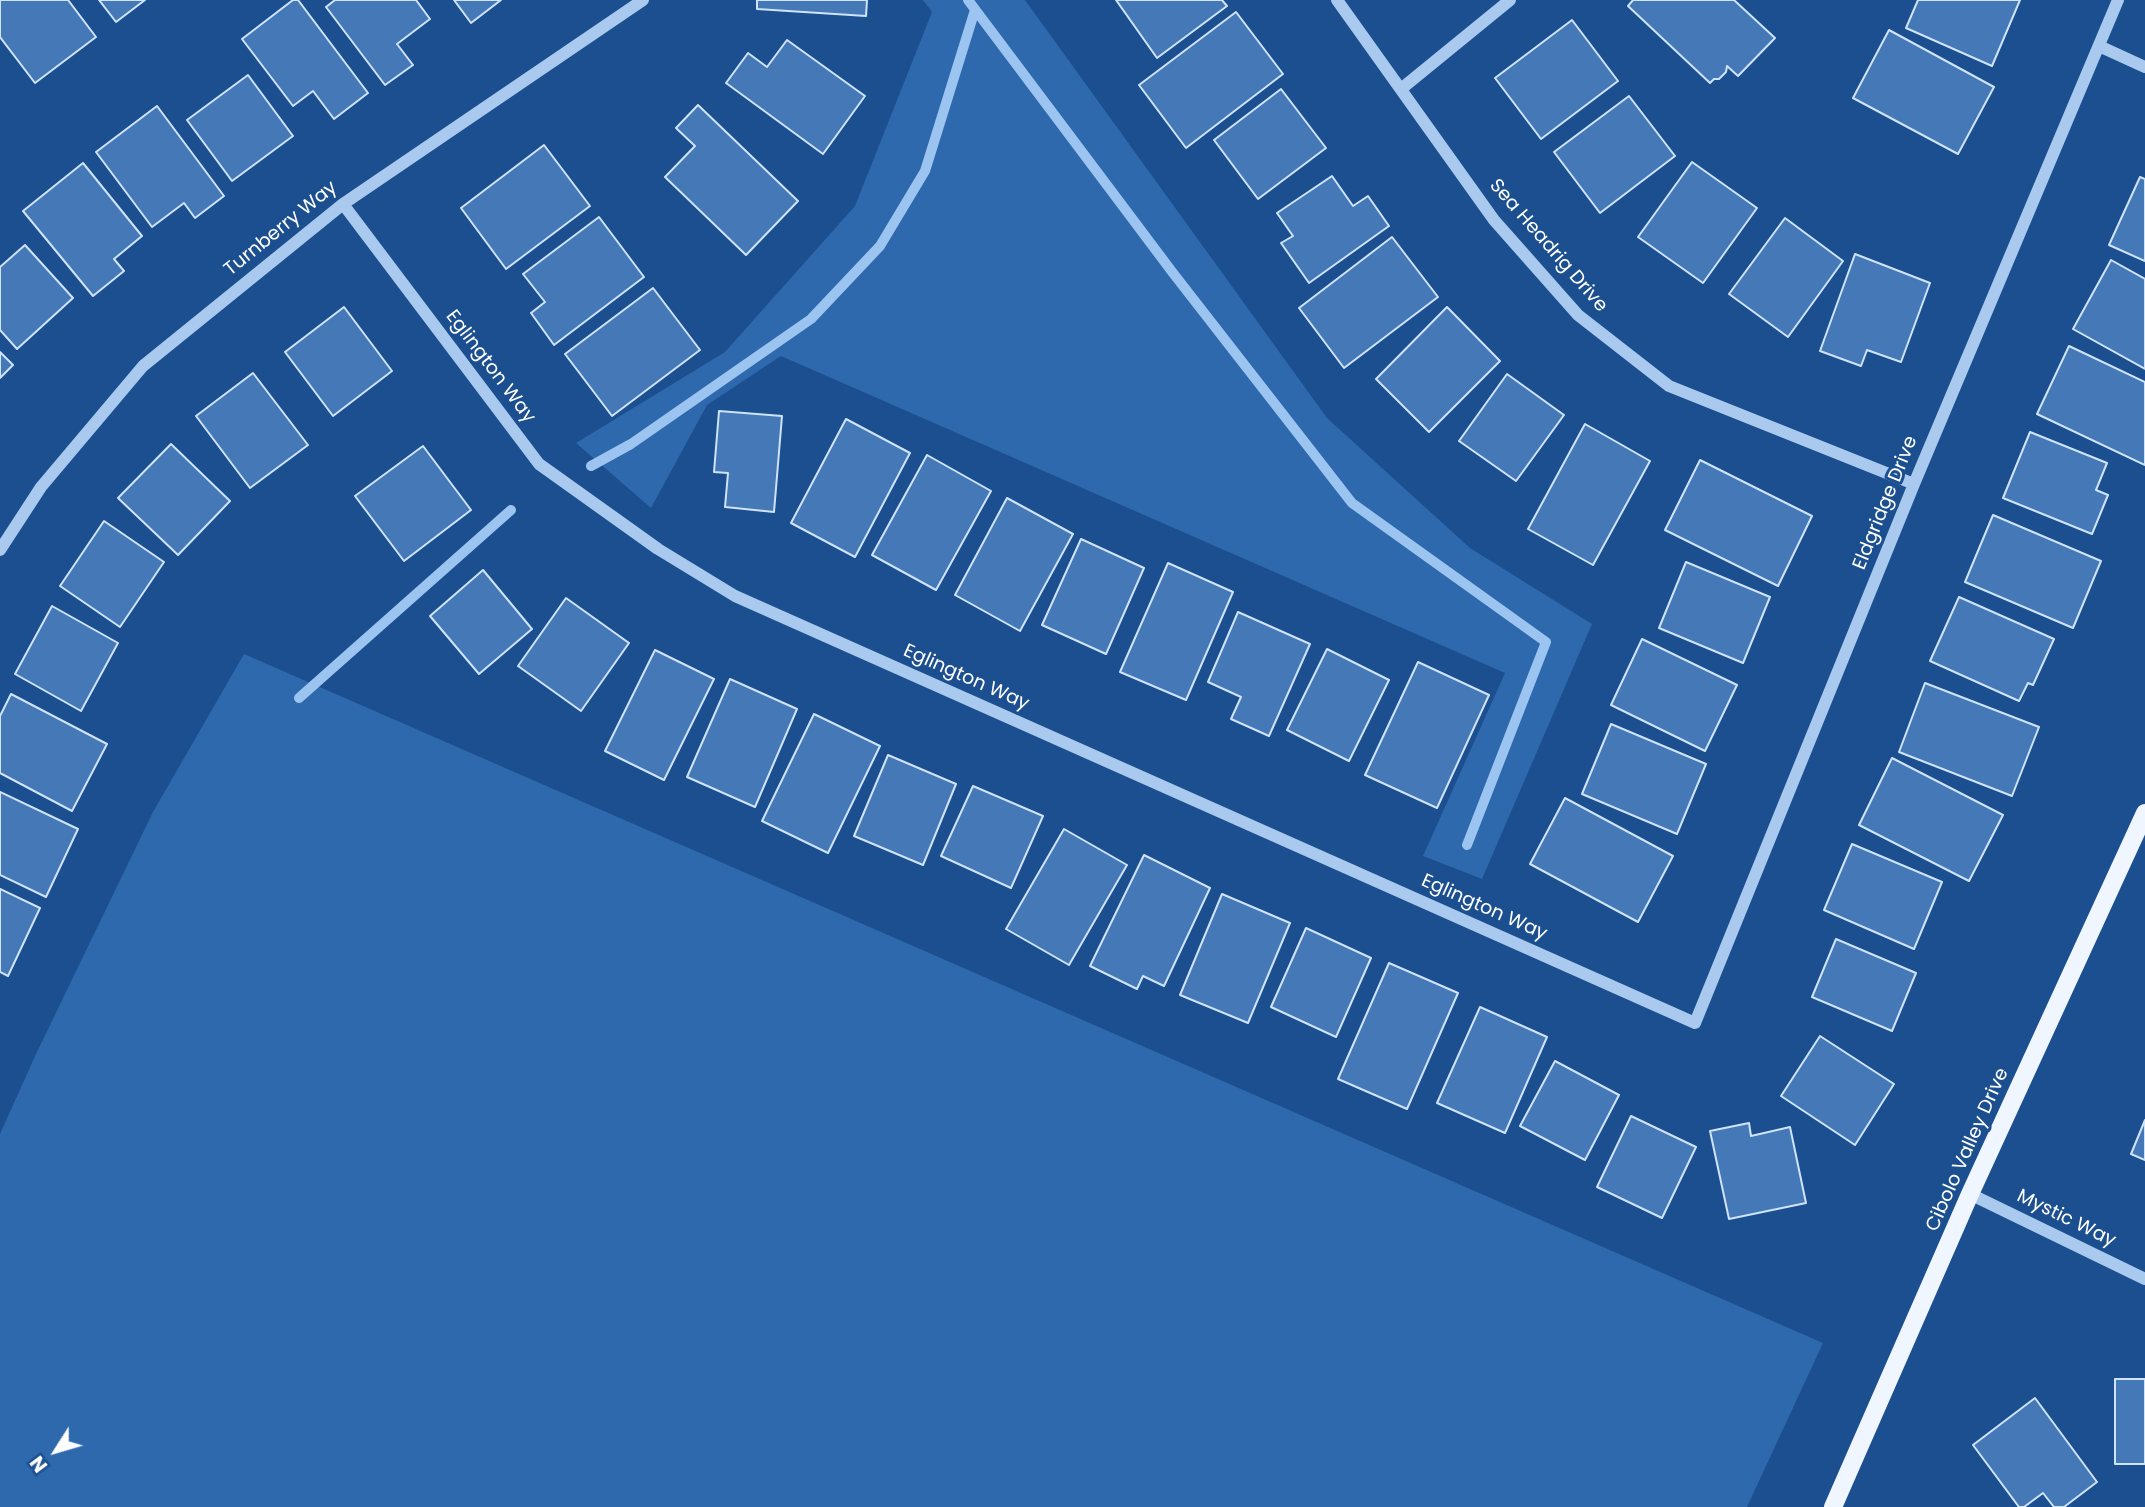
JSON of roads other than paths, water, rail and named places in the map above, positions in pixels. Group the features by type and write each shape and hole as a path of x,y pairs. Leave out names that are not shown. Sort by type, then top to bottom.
{"main road":[{"name":"Cibolo Valley Drive","path":"1833,1507 1970,1194 2145,813"}],"street":[{"name":"Turnberry Way","path":"0,550 41,486 143,366 343,204 643,0"},
{"name":"Sea Headrig Drive","path":"1337,0 1494,220 1578,315 1669,386 1914,484"},
{"path":"1401,89 1510,0"},
{"name":"Eldgridge Drive","path":"1695,1023 1914,484 2118,0"},
{"path":"2099,46 2145,67"},
{"name":"Eglington Way","path":"343,204 539,464 658,549 734,596 1695,1023"},
{"name":"Mystic Way","path":"1970,1194 2145,1279"}],"waterway":[{"path":"968,0 1173,273 1352,503 1546,642 1467,845"},
{"path":"591,466 631,444 811,319 880,246 925,171 975,10"},
{"path":"299,698 511,510"}]}
